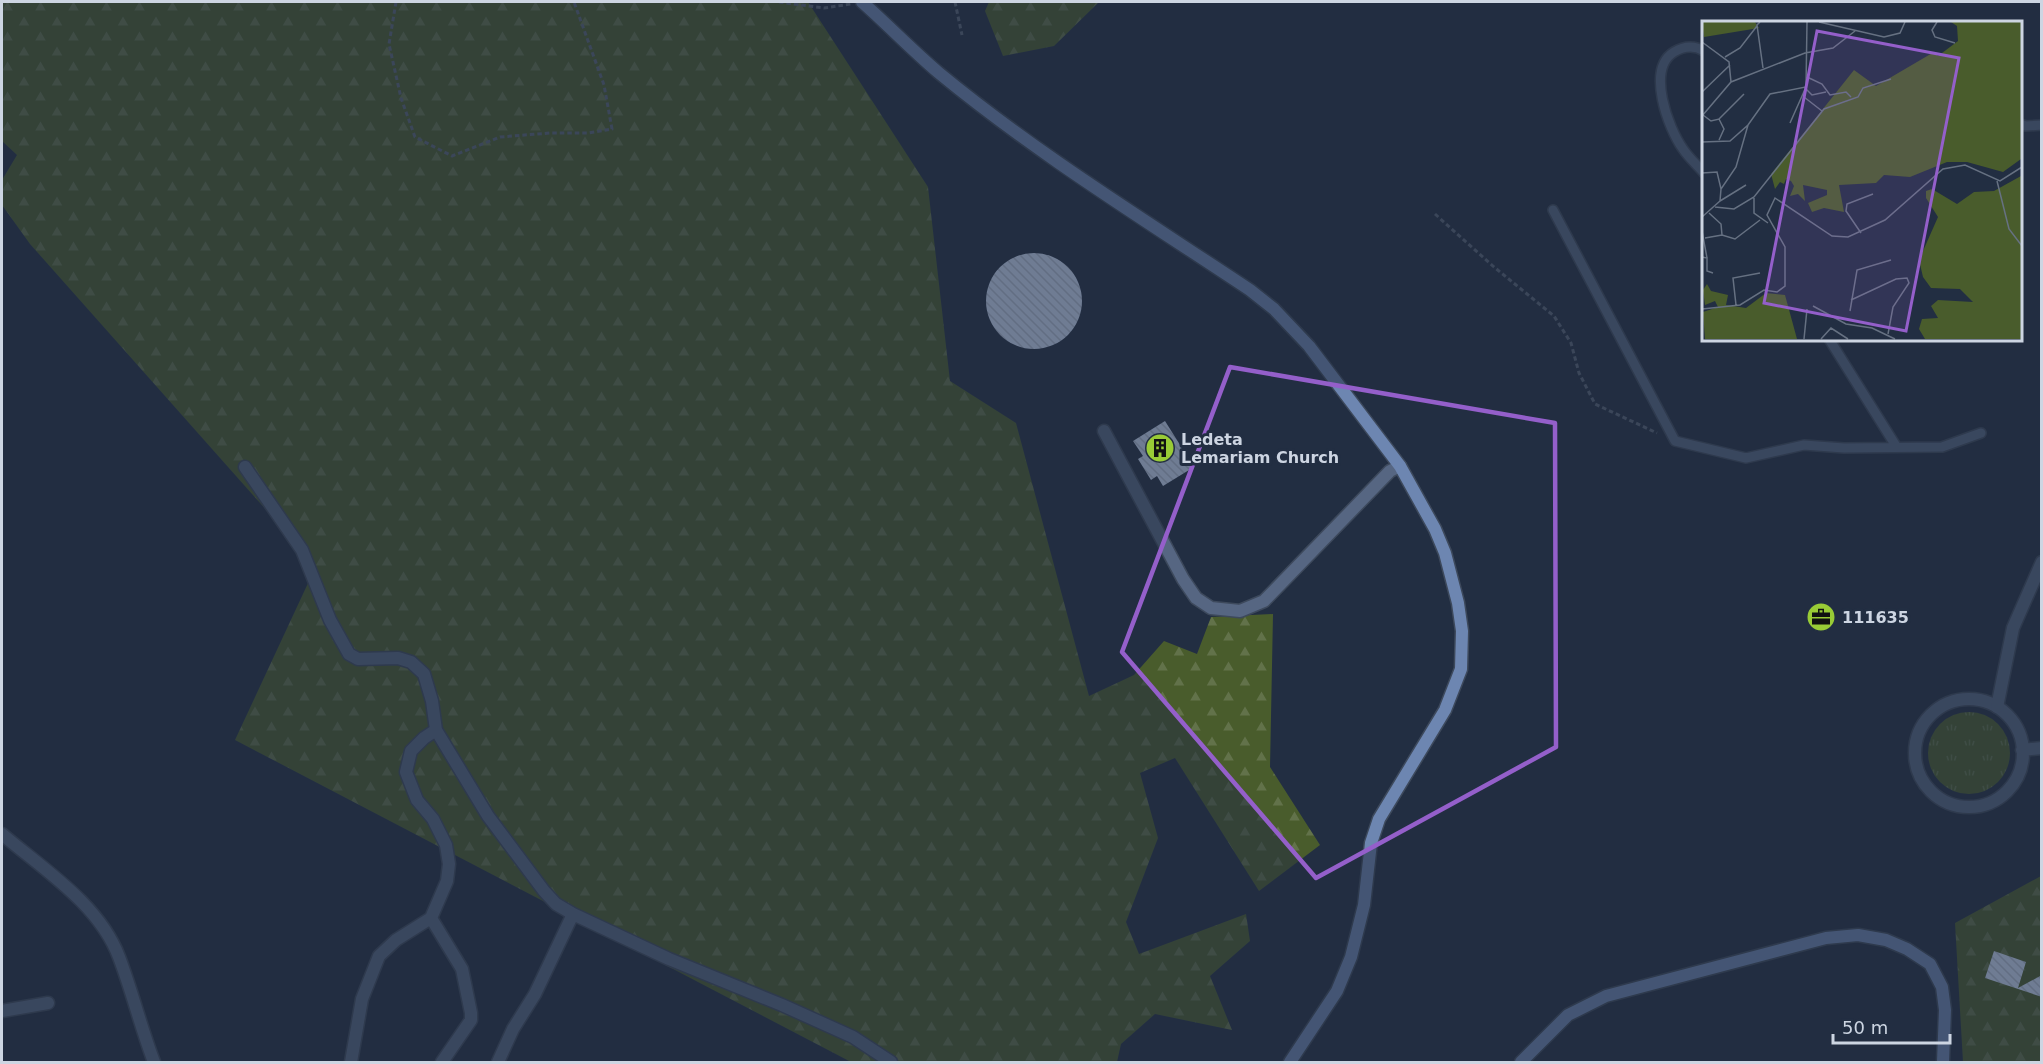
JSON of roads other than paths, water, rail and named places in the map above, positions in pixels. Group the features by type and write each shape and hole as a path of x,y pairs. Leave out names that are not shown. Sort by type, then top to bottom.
{"main road":[{"path":"862,2 938,72 990,112 1071,171 1250,290 1274,309 1309,346 1400,466 1435,529 1445,553 1458,603 1462,631 1461,669 1445,710 1379,819 1371,843 1364,905 1351,957 1337,991 1290,1062"},
{"path":"1521,1062 1568,1015 1606,996 1826,938 1858,935 1886,940 1907,949 1930,964 1942,987 1945,1010 1943,1062"}],"street":[{"path":"1104,430 1183,579 1196,598 1210,608 1240,611 1264,601 1390,471 1400,466"},
{"path":"245,467 302,550 330,620 349,654 358,659 398,658 411,662 424,674 432,700 436,730 488,816 556,904 669,958 853,1037 891,1062"},
{"path":"1997,707 2013,628 2042,562"},
{"path":"1965,699 1982,701 1997,707 2011,720 2020,736 2022,750 2019,772 2010,788 1996,800 1979,807 1960,807 1943,801 1930,790 1920,776 1916,759 1916,742 1923,726 1934,712 1948,704 1965,699"},
{"path":"351,1062 362,999 379,956 396,940 431,918 447,881 449,864 446,845 433,819 417,800 406,772 411,751 423,738 436,730"},
{"path":"2022,750 2042,748"},
{"path":"2,834 65,887 100,923 119,956 140,1026 154,1062"},
{"path":"498,1062 513,1029 535,994 573,914"},
{"path":"431,918 462,969 471,1013 471,1020 442,1062"},
{"path":"2,1011 48,1003"}],"lane":[{"path":"1702,50 1697,47 1684,47 1671,53 1660,67 1660,87 1667,116 1682,148 1702,171"},
{"path":"2022,125 2042,125"},
{"path":"1553,210 1675,441 1746,458 1804,445 1844,448 1942,447 1981,434"},
{"path":"1830,340 1896,446"}],"place":[{"name":"Ledeta Lemariam Church","path":"1160,448"},
{"name":"111635","path":"1821,617"}]}
